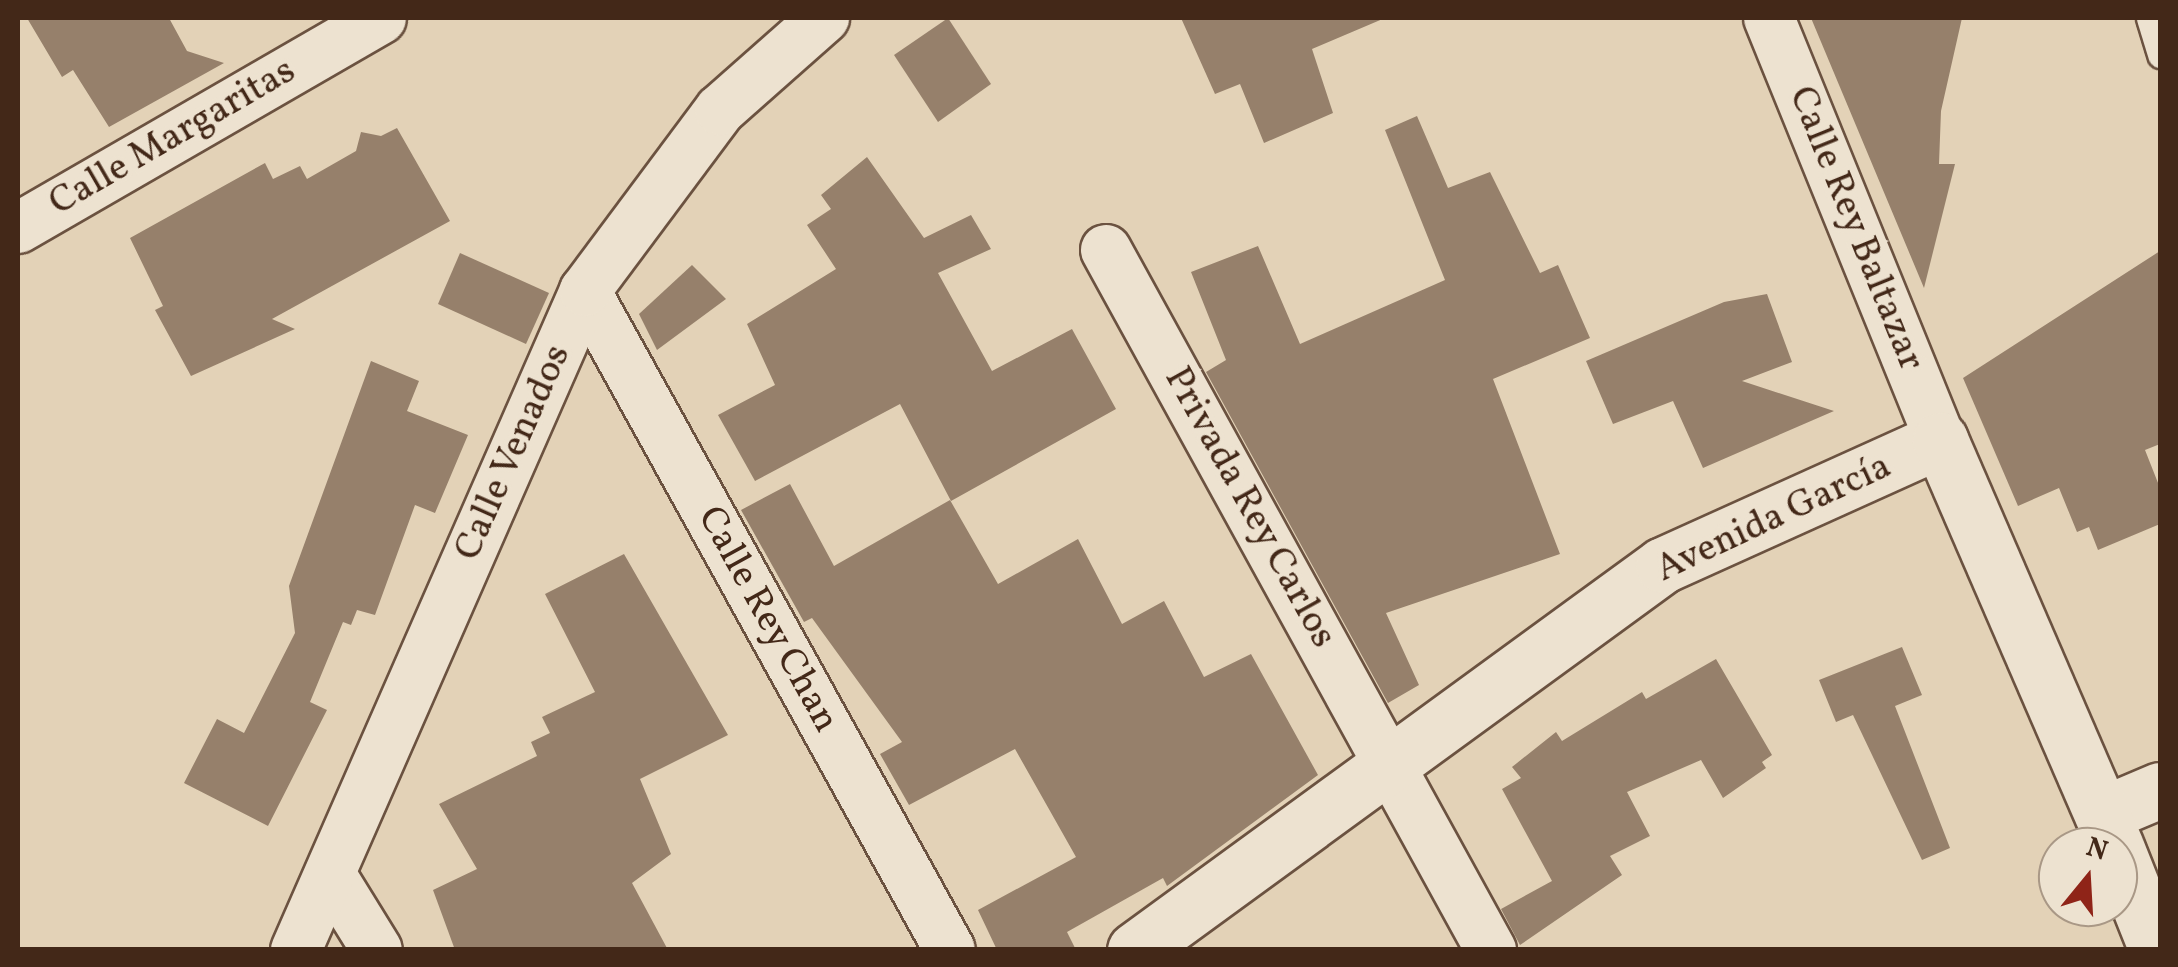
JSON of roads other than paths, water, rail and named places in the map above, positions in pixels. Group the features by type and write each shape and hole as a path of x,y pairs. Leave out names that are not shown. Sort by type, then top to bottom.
{"main road":[{"name":"Avenida García","path":"1134,950 1392,767 1663,566 1940,440"},
{"path":"1940,440 2108,827"},
{"path":"2122,827 2160,790"},
{"path":"2138,902 2157,950"}],"street":[{"name":"Calle Margaritas","path":"18,228 381,18"},
{"name":"Calle Venados","path":"296,950 585,290 720,110 824,18"},
{"name":"Calle Rey Baltazar","path":"1769,18 1940,440"},
{"name":"Privada Rey Carlos","path":"1106,250 1492,950"},
{"name":"Calle Rey Chan","path":"585,290 950,950"},
{"path":"330,874 377,950"}],"lane":[{"path":"2149,18 2160,55"}]}
